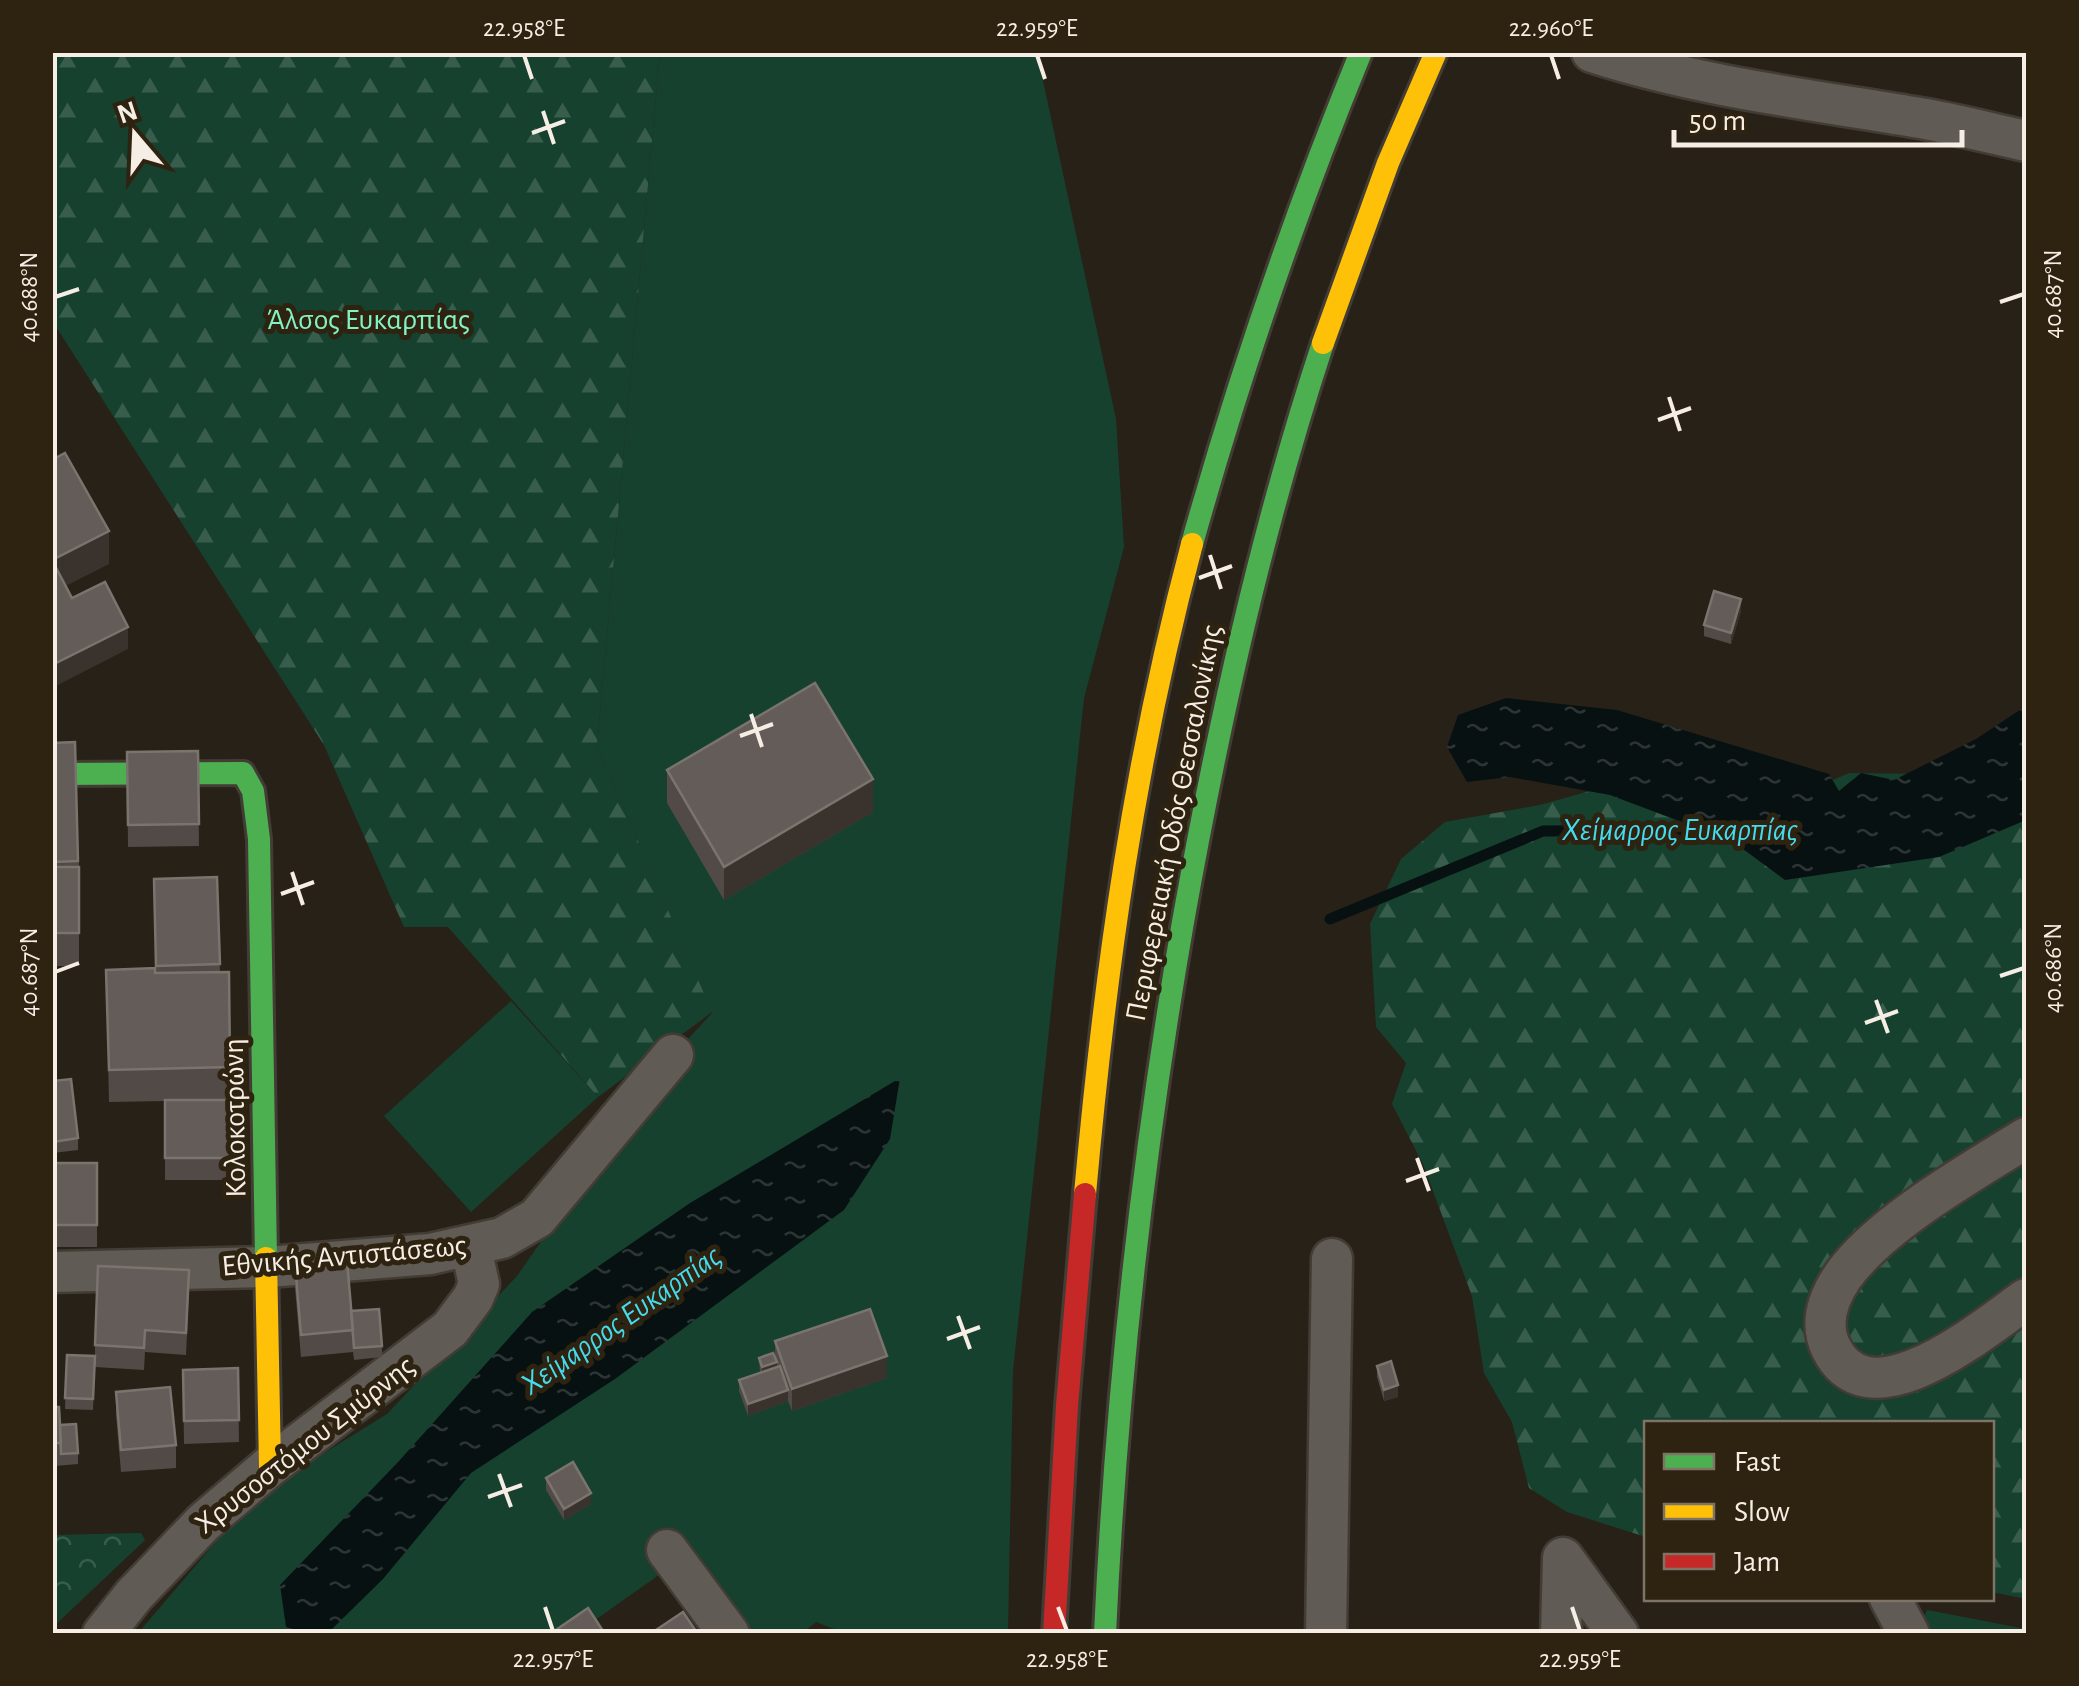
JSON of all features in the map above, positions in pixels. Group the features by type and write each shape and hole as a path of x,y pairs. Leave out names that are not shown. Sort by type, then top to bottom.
{"main road":[{"name":"Περιφερειακή Οδός Θεσσαλονίκης","path":"1054,1634 1075,1295 1103,1001 1145,738 1211,470 1311,172 1361,52"},
{"name":"Περιφερειακή Οδός Θεσσαλονίκης","path":"1106,1634 1121,1372 1144,1172 1182,929 1225,699 1252,584 1307,392 1343,285 1436,52"},
{"name":"Κολοκοτρώνη","path":"52,774 243,772 253,791 260,839 270,1466"},
{"path":"1041,1634 1057,1552"}],"street":[{"path":"1592,52 1647,70 1742,90 1919,118 2026,141"},
{"name":"Εθνικής Αντιστάσεως","path":"52,1272 268,1267 472,1248 512,1234 537,1218 673,1055"},
{"path":"2026,1138 1933,1199 1861,1256 1832,1295 1824,1316 1825,1334 1841,1365 1866,1378 1879,1378 1916,1368 1946,1354 2026,1299"},
{"name":"Χρυσοστόμου Σμύρνης","path":"103,1634 180,1545 270,1466 450,1329 479,1284 472,1248"},
{"path":"1326,1634 1332,1259"},
{"path":"667,1550 729,1634"},
{"path":"1561,1634 1563,1558 1618,1634"},
{"path":"1892,1601 1909,1634"}],"green space":[{"name":"Άλσος Ευκαρπίας","path":"53,53 660,53 597,746 712,1012 598,1097 448,927 404,927 324,745 53,322"},
{"path":"660,53 1037,53 1116,419 1124,547 1084,698 1013,1371 1008,1633 844,1633 816,1622 802,1633 704,1633 663,1572 577,1633 143,1634 139,1632 255,1496 387,1414 517,1276 666,1063 712,1013 597,746"},
{"path":"1711,757 1822,785 1849,773 1920,774 2026,759 2026,1599 1994,1592 1994,1421 1644,1421 1644,1536 1567,1512 1529,1488 1512,1422 1484,1373 1472,1296 1423,1164 1392,1104 1406,1063 1376,1027 1370,924 1401,859 1445,822 1540,805"},
{"path":"511,1001 598,1097 471,1212 384,1116"},
{"path":"141,1533 145,1540 53,1627 53,1535"},
{"path":"1927,1610 2026,1629 2026,1633 1923,1633 1919,1628"}],"water":[{"path":"1506,698 1617,710 1829,774 1839,791 1861,773 1894,780 1976,739 2026,706 2026,820 1939,857 1785,880 1732,841 1610,795 1510,777 1467,782 1447,747 1458,715"},
{"path":"900,1078 890,1139 844,1210 615,1379 471,1473 383,1579 328,1633 286,1627 280,1585 399,1461 532,1312 690,1203"}],"building":[{"path":"65,453 109,531 56,558 52,550 52,460"},
{"path":"52,560 72,598 105,582 128,627 52,665"},
{"path":"1714,591 1741,599 1731,633 1704,625"},
{"path":"815,683 873,779 724,867 667,770"},
{"path":"75,742 78,861 52,862 52,743"},
{"path":"198,751 199,824 128,825 127,752"},
{"path":"52,867 79,867 79,933 52,933"},
{"path":"217,877 220,964 156,966 154,879"},
{"path":"155,968 155,973 229,972 230,1067 109,1070 106,970"},
{"path":"71,1079 78,1138 53,1142 52,1081"},
{"path":"165,1100 230,1100 232,1158 165,1158"},
{"path":"52,1163 97,1163 97,1225 52,1225"},
{"path":"347,1261 353,1330 301,1335 295,1265"},
{"path":"98,1266 189,1270 186,1333 145,1330 144,1348 95,1345"},
{"path":"379,1309 382,1346 354,1348 351,1311"},
{"path":"870,1309 887,1356 792,1389 775,1341"},
{"path":"773,1353 777,1362 762,1367 759,1358"},
{"path":"67,1355 95,1356 93,1399 65,1398"},
{"path":"1391,1361 1398,1385 1384,1390 1377,1366"},
{"path":"780,1366 788,1390 748,1404 739,1380"},
{"path":"238,1368 239,1420 184,1421 183,1370"},
{"path":"170,1387 176,1445 121,1450 116,1392"},
{"path":"52,1407 59,1407 61,1443 54,1443 55,1472 52,1472"},
{"path":"76,1424 78,1453 61,1454 60,1425"},
{"path":"573,1462 591,1493 564,1509 546,1478"},
{"path":"588,1608 605,1634 550,1634"},
{"path":"683,1612 698,1634 650,1634"}],"waterway":[{"name":"Χείμαρρος Ευκαρπίας","path":"1330,919 1543,831 1719,830"}],"traffic: fast":[{"path":"1192,544 1269,295 1361,52"},
{"path":"1105,1634 1116,1455 1133,1277 1155,1099 1183,922 1243,630 1280,485 1323,343"},
{"path":"52,774 243,773 253,791 259,839 266,1258"}],"traffic: slow":[{"path":"1323,343 1388,163 1436,52"},
{"path":"1085,1194 1124,867 1154,706 1192,544"},
{"path":"266,1258 270,1466"}],"traffic: jam":[{"path":"1054,1634 1067,1406 1085,1194"}]}
